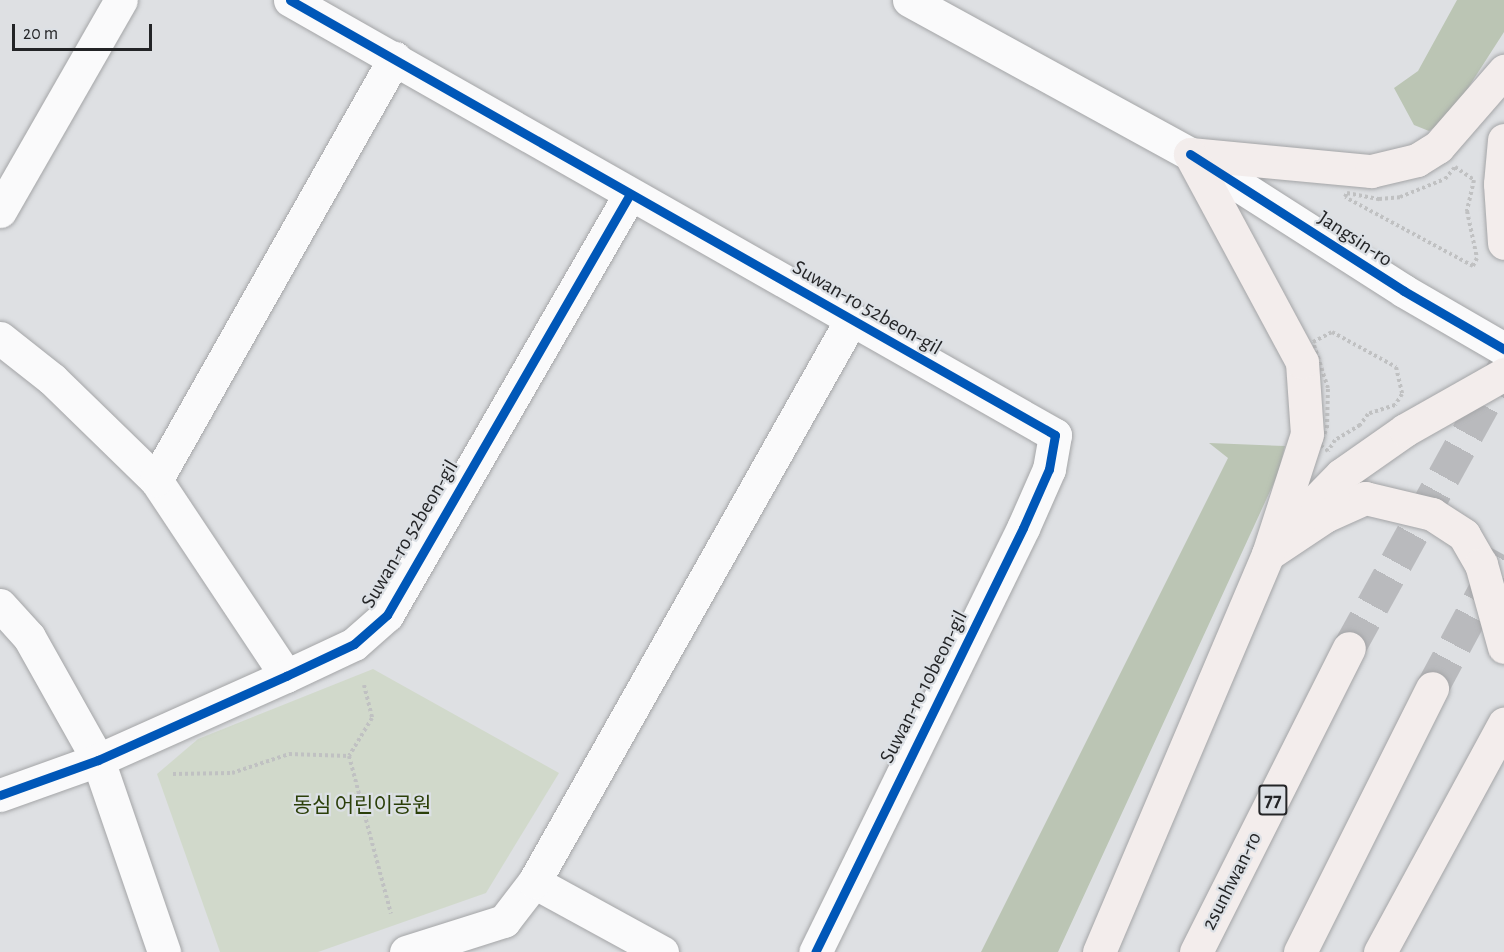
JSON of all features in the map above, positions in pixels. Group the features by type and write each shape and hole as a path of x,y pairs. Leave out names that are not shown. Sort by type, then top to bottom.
{"highway":[{"path":"1190,154 1371,171 1417,160 1438,147 1504,71"},
{"path":"1504,140 1500,184 1504,243"},
{"path":"1099,952 1268,554 1307,434 1302,362 1190,154"},
{"path":"1268,554 1341,475 1405,430 1504,374"},
{"path":"1268,554 1325,516 1365,498 1432,514 1464,535 1481,564 1504,647"},
{"name":"2sunhwan-ro","path":"1196,952 1349,648"},
{"path":"1300,952 1432,688"},
{"path":"1380,952 1504,724"}],"street":[{"path":"0,211 121,0"},
{"name":"Suwan-ro 52beon-gil","path":"290,0 1055,435"},
{"name":"Jangsin-ro","path":"909,0 1190,154 1404,291 1504,349"},
{"path":"156,480 395,58"},
{"name":"Suwan-ro 52beon-gil","path":"0,795 98,760 286,676 354,644 387,615 630,194"},
{"name":"Suwan-ro 52beon-gil","path":"406,952 504,921 534,882 851,320"},
{"path":"0,338 52,379 156,480 286,676"},
{"name":"Suwan-ro 10beon-gil","path":"814,952 1023,528 1049,469 1055,435"},
{"path":"0,605 28,636 98,760 164,952"},
{"path":"534,882 662,952"}],"path":[{"path":"1455,167 1474,180 1467,211 1477,258 1473,266 1345,197 1347,193 1379,199 1400,197 1445,179 1455,167"},
{"path":"1332,332 1396,367 1402,394 1395,405 1371,411 1360,425 1335,440 1328,451 1320,445 1327,428 1328,388 1313,342 1332,332"},
{"path":"354,644 372,718 349,756 392,917"},
{"path":"167,774 232,773 289,754 349,756"}],"green space":[{"path":"1457,0 1504,0 1504,32 1450,116 1429,131 1414,125 1394,88 1418,71"},
{"path":"1209,443 1285,446 1278,474 1058,952 981,952 1228,458"},
{"name":"동심 어린이공원","path":"373,669 559,773 486,893 318,952 220,952 157,774 198,739"}],"tunnel":[{"path":"1349,648 1504,367"},
{"path":"1432,688 1504,554"}],"cycle path":[{"path":"290,0 1055,435 1049,469 1023,528 815,952"},
{"path":"1190,154 1404,291 1504,349"},
{"path":"0,795 98,760 286,676 354,644 387,615 630,194"}]}
